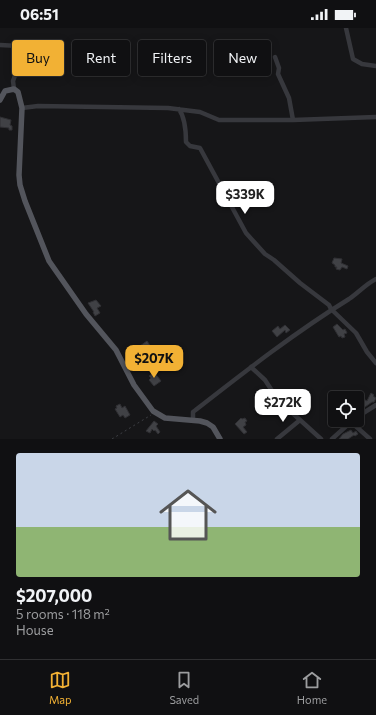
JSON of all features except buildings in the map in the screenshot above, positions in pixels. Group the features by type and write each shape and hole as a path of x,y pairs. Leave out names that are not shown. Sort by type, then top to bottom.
{"main road":[{"path":"0,100 5,91 14,89 18,92 22,108 19,175 20,185 49,261 86,314 116,350 134,385 155,413 165,418 200,421 213,427 220,439"}],"street":[{"path":"346,28 353,59 362,64 376,66"},
{"path":"0,45 19,46 14,89"},
{"path":"274,57 279,68 278,74 289,98 293,120"},
{"path":"22,108 38,106 179,109 200,112 219,120 293,120 376,117"},
{"path":"179,109 187,132 186,142 190,146 200,148 246,233 265,254 329,305 331,310 356,333 367,352 376,363"},
{"path":"193,420 193,412 251,367 376,279"},
{"path":"251,367 265,380 278,400 321,439"},
{"path":"364,413 376,405"},
{"path":"277,439 300,420"},
{"path":"332,439 345,427"},
{"path":"358,427 370,439"}],"path":[{"path":"112,439 155,413"}]}
